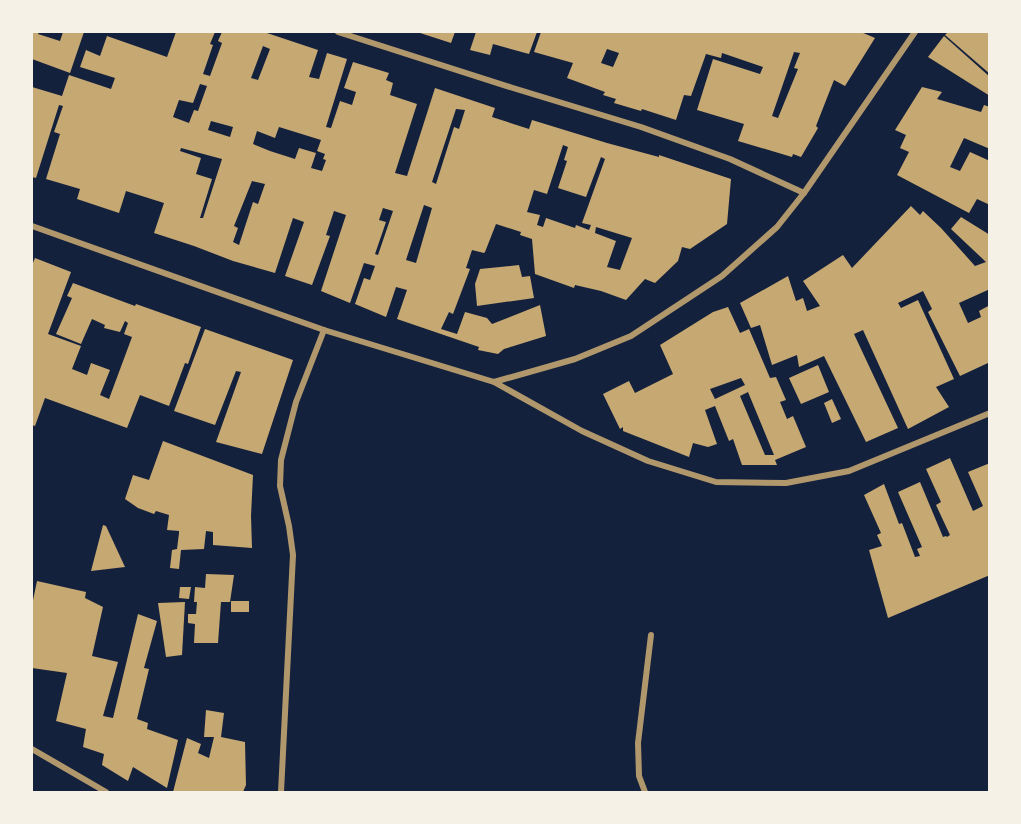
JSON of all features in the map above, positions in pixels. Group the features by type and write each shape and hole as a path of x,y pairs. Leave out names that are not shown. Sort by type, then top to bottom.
{"street":[{"path":"338,32 641,127 730,159 804,193"},
{"path":"494,382 575,359 631,336 722,276 777,227 804,193 915,32"},
{"path":"32,226 324,330 494,382 582,431 648,461 716,482 786,483 849,471 990,413"},
{"path":"281,792 293,555 280,486 281,459 297,402 324,330"},
{"path":"645,792 639,776 638,743 651,635"},
{"path":"32,749 106,792"}],"building":[{"path":"32,32 39,32 38,34 60,41 63,32 84,32 70,73 32,59"},
{"path":"176,32 215,32 203,74 210,76 222,43 218,41 222,32 264,32 318,50 309,77 319,79 327,53 347,59 326,127 331,128 340,101 352,105 356,92 344,88 353,62 389,73 386,80 393,83 390,95 417,104 395,173 407,176 435,88 495,108 492,117 529,129 532,120 607,143 659,157 659,155 731,179 727,224 690,249 682,247 678,261 655,283 645,279 626,300 575,285 574,288 535,274 532,239 520,235 521,232 496,224 485,252 472,250 466,268 470,269 453,314 449,312 441,329 457,334 465,312 487,318 492,324 540,305 546,336 504,349 498,354 478,350 479,347 397,319 407,290 396,287 386,317 355,304 364,278 370,280 375,266 364,263 350,303 321,291 346,215 334,211 326,235 330,236 312,285 285,276 304,222 293,218 275,273 154,233 164,203 126,191 119,213 77,199 80,189 46,179 60,134 54,132 63,106 59,105 36,178 32,177 32,87 62,96 69,75 111,89 115,78 80,67 86,50 100,56 107,36 167,57","holes":["263,46 270,49 258,80 251,78","200,84 207,86 198,111 194,110 189,123 173,117 179,100 193,103","456,109 465,110 459,129 454,127 436,184 432,182","211,121 233,127 230,137 208,130","279,127 321,140 317,151 325,154 323,159 326,160 322,171 311,168 316,153 299,148 295,159 253,144 257,131 275,138","563,145 568,147 564,160 567,161 558,188 586,197 601,157 605,159 582,223 591,225 589,230 576,225 575,228 546,218 543,227 537,225 540,215 527,212 534,190 547,194","181,148 222,159 203,218 200,218 212,179 196,174 201,158 180,151","252,181 265,184 258,204 253,202 239,245 233,242 238,228 234,226","424,205 432,208 416,263 406,260","383,208 393,211 378,255 375,254 386,222 379,220","596,227 632,238 620,270 607,267 616,241 595,233"]},
{"path":"417,32 455,32 451,43"},
{"path":"476,32 537,32 529,54 493,44 490,55 470,50"},
{"path":"541,32 861,32 875,38 845,86 834,80 816,126 818,128 801,157 793,154 792,157 738,141 744,124 697,110 713,59 760,74 763,67 722,53 721,58 706,54 691,96 684,95 676,120 614,103 616,99 603,95 605,92 567,78 573,63 534,52","holes":["607,49 619,53 613,67 601,63","794,52 800,53 794,68 798,69 778,118 772,116"]},
{"path":"948,32 990,32 990,74 945,35"},
{"path":"944,36 990,77 990,96 928,57"},
{"path":"922,87 942,92 937,99 981,112 984,105 990,107 990,149 964,138 950,167 960,171 970,152 990,161 990,205 977,199 969,213 897,175 909,152 900,148 906,135 895,130"},
{"path":"911,206 920,215 923,211 975,266 986,262 951,229 961,217 990,235 990,279 988,280 990,289 959,303 968,323 981,317 979,311 990,305 990,366 988,363 960,376 928,312 932,309 923,291 898,303 901,308 918,300 954,379 936,387 949,407 908,429 863,330 854,334 898,428 866,442 824,356 799,367 797,355 772,365 760,325 751,328 740,303 788,276 796,301 803,298 807,311 820,306 803,281 843,255 852,268"},
{"path":"35,258 71,272 48,334 81,346 72,369 87,375 91,363 110,370 100,395 109,399 132,337 124,334 128,323 125,321 120,332 104,328 105,325 92,319 81,344 56,334 72,298 67,296 73,283 201,327 188,364 185,363 169,406 140,395 127,428 45,398 35,426 32,425 32,265"},
{"path":"519,265 522,277 530,276 534,298 477,306 475,284 480,269"},
{"path":"728,307 740,333 749,329 770,378 776,377 786,400 780,402 787,419 793,416 806,447 775,460 777,465 742,465 733,439 729,441 715,406 705,410 717,444 708,447 693,443 689,457 623,431 623,427 620,429 603,394 629,381 635,393 673,374 660,345 713,312","holes":["741,378 745,385 715,399 710,389","748,392 774,455 765,455 740,396"]},
{"path":"205,329 293,360 262,454 216,442 241,372 236,371 215,425 174,411"},
{"path":"818,365 829,392 801,404 789,378"},
{"path":"832,399 841,419 832,423 824,403"},
{"path":"163,441 253,475 252,548 213,545 213,532 206,531 204,549 181,550 179,569 170,568 172,550 177,549 179,531 167,530 169,515 156,511 154,514 138,508 125,499 133,475 149,480"},
{"path":"950,458 973,511 983,506 968,472 990,463 990,575 888,618 869,550 882,546 877,535 881,533 864,495 884,484 899,524 902,523 915,557 920,556 917,549 922,547 898,492 920,482 943,537 947,537 950,535 936,505 941,502 926,469"},
{"path":"103,525 106,526 125,567 91,571"},
{"path":"206,574 234,575 230,602 221,602 218,643 194,643 195,624 188,623 188,614 196,614 195,587 205,588"},
{"path":"37,581 86,592 85,598 103,607 92,656 118,662 103,716 113,718 138,614 157,621 144,668 149,669 137,719 148,723 147,729 178,740 167,788 133,767 128,781 102,765 104,754 83,747 86,729 56,721 67,673 32,668 32,605"},
{"path":"180,587 191,587 189,599 179,598"},
{"path":"231,601 249,601 249,612 231,612"},
{"path":"185,602 182,655 166,657 158,603"},
{"path":"206,710 224,713 221,737 245,742 246,785 243,792 173,792 187,738 201,744 198,753 209,758 214,737 204,737"}]}
